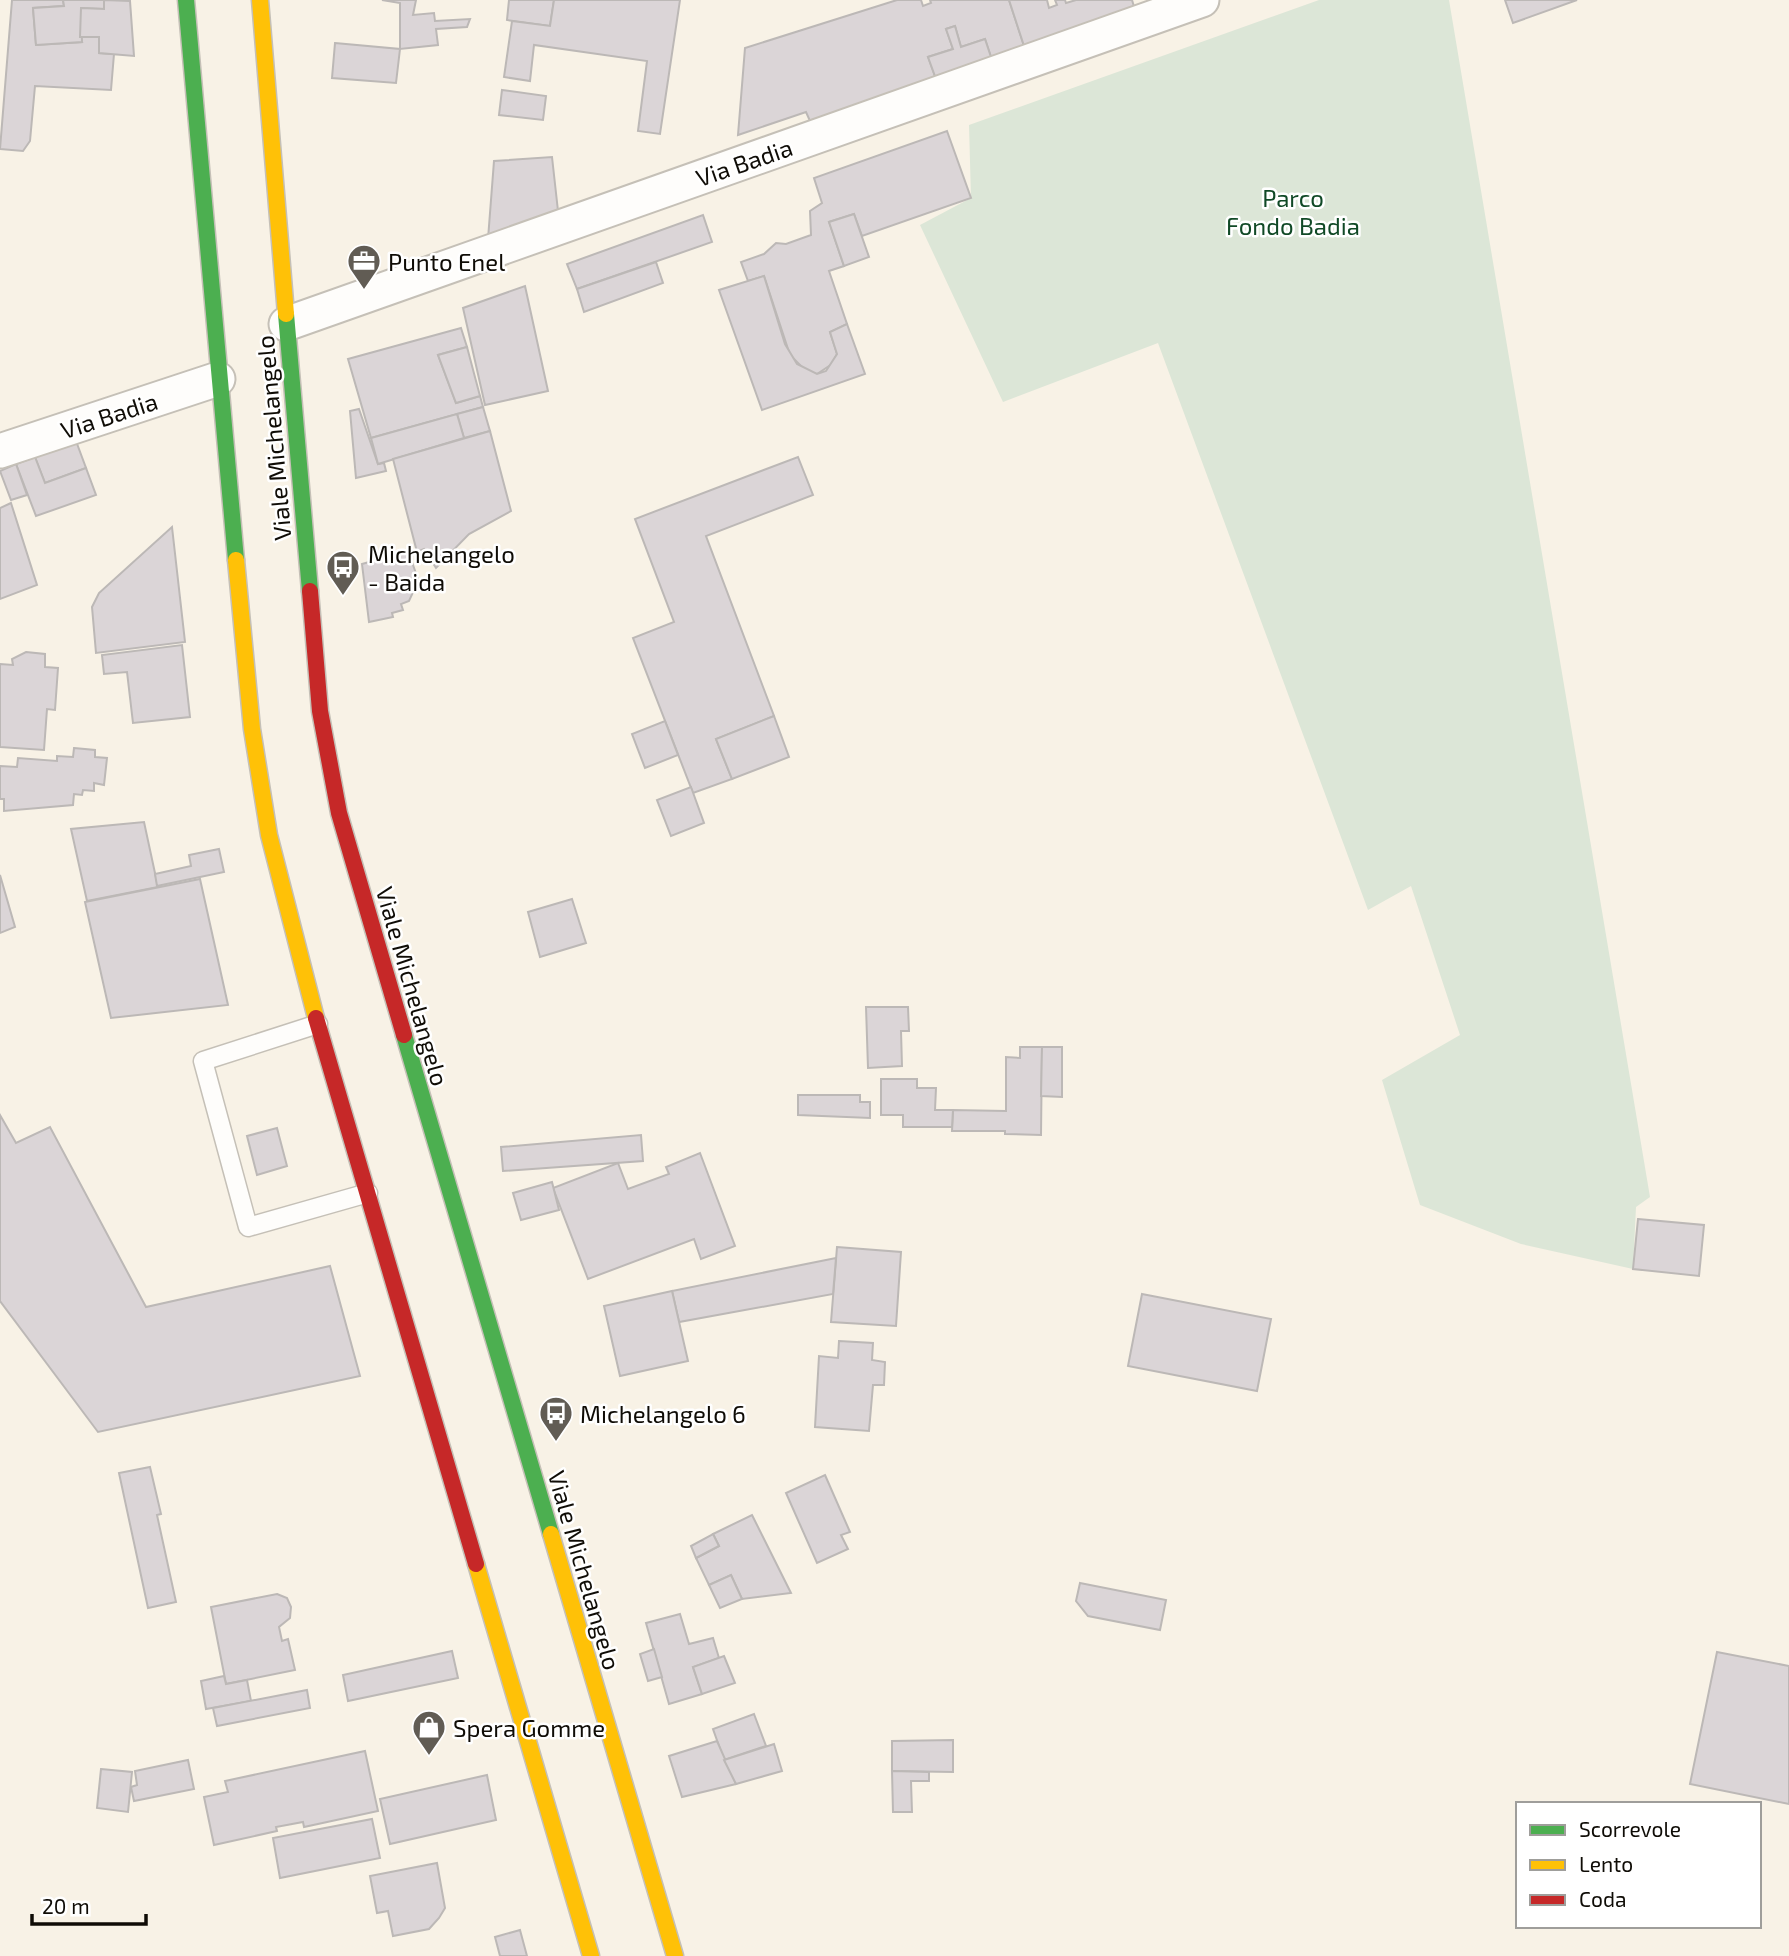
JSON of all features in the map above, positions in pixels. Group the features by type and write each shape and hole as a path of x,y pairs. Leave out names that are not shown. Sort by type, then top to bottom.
{"street":[{"name":"Viale Michelangelo","path":"186,0 218,379 252,729 269,835 318,1024 591,1956"},
{"name":"Viale Michelangelo","path":"260,0 320,711 339,813 675,1956"},
{"name":"Via Badia","path":"286,324 1202,0"},
{"name":"Via Badia","path":"0,451 218,379"}],"lane":[{"path":"318,1024 203,1061 248,1227 368,1193"}],"green space":[{"name":"Parco Fondo Badia","path":"1319,0 1449,0 1650,1197 1636,1207 1633,1269 1521,1244 1420,1205 1382,1080 1460,1035 1411,886 1368,910 1158,343 1003,402 920,225 971,198 969,125"}],"building":[{"path":"12,0 63,0 64,6 33,8 36,45 82,42 80,37 99,37 99,53 114,54 111,90 35,86 30,141 23,151 0,149"},
{"path":"63,0 104,0 104,9 81,8 82,42 36,45 33,8 64,6"},
{"path":"104,0 130,1 134,56 99,53 99,37 80,37 81,8 104,9"},
{"path":"382,0 416,0 413,15 434,13 435,21 470,19 467,27 436,29 438,45 400,49 400,3"},
{"path":"509,0 554,0 550,26 507,20"},
{"path":"554,0 680,0 660,134 638,131 647,61 534,45 530,81 504,77 512,21 550,26"},
{"path":"897,0 921,0 923,6 931,3 930,0 1009,0 1025,49 992,60 985,39 961,47 955,26 946,29 953,49 928,57 936,79 810,121 806,112 738,135 745,48"},
{"path":"1009,0 1047,0 1049,8 1057,5 1055,0 1065,0 1066,3 1076,0 1132,0 1135,10 1025,49"},
{"path":"1505,0 1577,0 1513,23"},
{"path":"955,26 961,47 985,39 992,60 936,79 928,57 953,49 946,29"},
{"path":"335,43 400,49 396,83 332,78"},
{"path":"502,90 546,96 543,120 499,115"},
{"path":"947,131 971,198 862,236 854,214 829,222 844,266 829,271 847,324 830,332 837,354 832,364 817,374 807,372 790,355 764,276 748,281 741,262 764,254 776,243 786,244 811,235 810,211 822,203 814,178"},
{"path":"552,157 558,211 488,239 494,161"},
{"path":"854,214 869,257 844,266 829,222"},
{"path":"703,215 712,242 577,289 567,264"},
{"path":"656,262 663,283 584,312 577,289"},
{"path":"764,276 785,344 797,364 817,374 826,371 837,354 830,332 847,324 865,374 762,410 719,290"},
{"path":"525,286 548,391 485,405 463,308"},
{"path":"461,328 467,347 438,355 456,403 480,396 483,407 371,438 348,359"},
{"path":"467,347 480,396 456,403 438,355"},
{"path":"483,407 490,431 464,438 457,414"},
{"path":"359,409 378,464 384,463 386,471 356,478 350,411"},
{"path":"457,414 464,438 378,464 371,438"},
{"path":"490,431 511,511 469,534 436,568 424,549 417,552 393,459"},
{"path":"76,441 86,468 45,483 35,457"},
{"path":"35,457 45,483 86,468 96,495 36,516 16,464"},
{"path":"798,457 813,495 706,536 774,716 716,739 732,779 693,793 633,638 674,622 635,519"},
{"path":"16,464 27,495 11,500 0,471"},
{"path":"11,503 37,585 0,599 0,508"},
{"path":"172,527 185,642 96,653 92,607 99,593"},
{"path":"408,551 418,579 413,580 415,588 409,601 401,604 403,610 392,613 393,617 369,622 362,564"},
{"path":"182,645 190,717 133,723 127,672 104,674 102,655"},
{"path":"26,652 45,654 45,667 58,668 55,710 47,709 44,750 0,747 0,664 13,665 12,659"},
{"path":"774,716 789,757 732,779 716,739"},
{"path":"665,721 678,755 645,768 632,734"},
{"path":"74,748 95,750 95,757 107,758 104,785 94,783 94,791 83,790 82,795 74,794 73,805 4,811 4,799 0,799 0,766 17,767 18,758 57,761 57,756 73,757"},
{"path":"691,787 704,823 671,836 657,800"},
{"path":"144,822 158,887 87,901 71,829"},
{"path":"219,849 224,872 157,886 155,874 191,866 189,855"},
{"path":"0,875 15,927 0,933"},
{"path":"200,879 228,1005 111,1018 85,902"},
{"path":"572,899 586,943 540,957 528,912"},
{"path":"866,1007 908,1007 909,1031 901,1031 902,1066 868,1068"},
{"path":"1020,1047 1042,1047 1041,1135 1005,1134 1005,1131 952,1131 953,1110 1006,1111 1006,1057 1020,1058"},
{"path":"1042,1047 1062,1047 1062,1097 1041,1096"},
{"path":"881,1079 917,1079 917,1088 936,1088 935,1110 953,1110 952,1127 903,1127 903,1115 881,1115"},
{"path":"798,1095 860,1095 860,1102 870,1102 870,1118 798,1115"},
{"path":"0,1115 16,1143 50,1127 146,1307 330,1266 360,1376 98,1432 0,1301"},
{"path":"277,1128 287,1166 257,1175 247,1136"},
{"path":"641,1135 643,1161 503,1171 501,1147"},
{"path":"700,1153 735,1246 701,1259 694,1239 588,1279 553,1188 618,1163 628,1189 669,1174 666,1167"},
{"path":"552,1182 559,1210 521,1220 513,1193"},
{"path":"1638,1219 1704,1225 1699,1276 1633,1269"},
{"path":"837,1247 901,1252 896,1326 831,1322"},
{"path":"836,1258 833,1294 679,1322 672,1291"},
{"path":"672,1291 688,1361 620,1376 604,1306"},
{"path":"1142,1294 1271,1319 1257,1391 1128,1366"},
{"path":"839,1341 873,1343 872,1360 885,1362 884,1385 873,1385 869,1431 815,1427 819,1356 838,1358"},
{"path":"150,1467 161,1514 157,1515 176,1602 148,1608 119,1473"},
{"path":"825,1475 850,1532 841,1535 848,1549 817,1563 786,1493"},
{"path":"752,1515 791,1593 742,1599 731,1575 709,1585 696,1558 719,1546 713,1534"},
{"path":"713,1534 719,1546 696,1558 691,1546"},
{"path":"731,1575 742,1599 720,1608 709,1585"},
{"path":"1080,1583 1166,1600 1160,1630 1088,1616 1076,1601"},
{"path":"277,1594 287,1598 291,1607 290,1618 279,1627 282,1641 288,1639 295,1670 226,1684 211,1607"},
{"path":"680,1614 689,1644 713,1638 719,1658 693,1667 702,1694 669,1704 646,1623"},
{"path":"654,1649 662,1677 648,1681 640,1654"},
{"path":"452,1651 458,1678 348,1701 343,1675"},
{"path":"1717,1652 1789,1666 1789,1804 1690,1784"},
{"path":"724,1656 735,1683 702,1694 693,1667"},
{"path":"224,1676 226,1684 247,1680 251,1701 206,1709 201,1681"},
{"path":"307,1690 310,1708 217,1726 213,1708"},
{"path":"754,1714 766,1746 724,1760 713,1729"},
{"path":"953,1740 953,1772 892,1771 892,1741"},
{"path":"717,1741 736,1784 682,1797 669,1756"},
{"path":"774,1744 782,1771 736,1784 724,1760"},
{"path":"365,1751 378,1811 304,1827 303,1822 276,1827 277,1831 214,1845 204,1797 228,1792 225,1781"},
{"path":"188,1760 194,1789 134,1801 131,1787 137,1785 135,1771"},
{"path":"101,1769 132,1772 128,1812 97,1808"},
{"path":"892,1771 929,1772 929,1781 911,1781 912,1812 893,1812"},
{"path":"487,1775 496,1820 390,1844 380,1799"},
{"path":"372,1819 380,1858 280,1878 273,1838"},
{"path":"437,1863 445,1908 439,1918 429,1929 393,1936 388,1911 377,1913 370,1876"},
{"path":"520,1930 527,1956 500,1956 495,1937"}],"traffic: fast":[{"path":"186,0 236,560"},
{"path":"286,314 310,591"},
{"path":"404,1035 551,1534"}],"traffic: slow":[{"path":"260,0 286,314"},
{"path":"236,560 252,729 269,835 316,1018"},
{"path":"551,1534 675,1956"},
{"path":"476,1564 591,1956"}],"traffic: jam":[{"path":"310,591 320,711 339,813 404,1035"},
{"path":"316,1018 476,1564"}],"place":[{"name":"Punto Enel","path":"364,291"},
{"name":"Michelangelo - Baida","path":"343,597"},
{"name":"Michelangelo 6","path":"556,1443"},
{"name":"Spera Gomme","path":"429,1757"}]}
